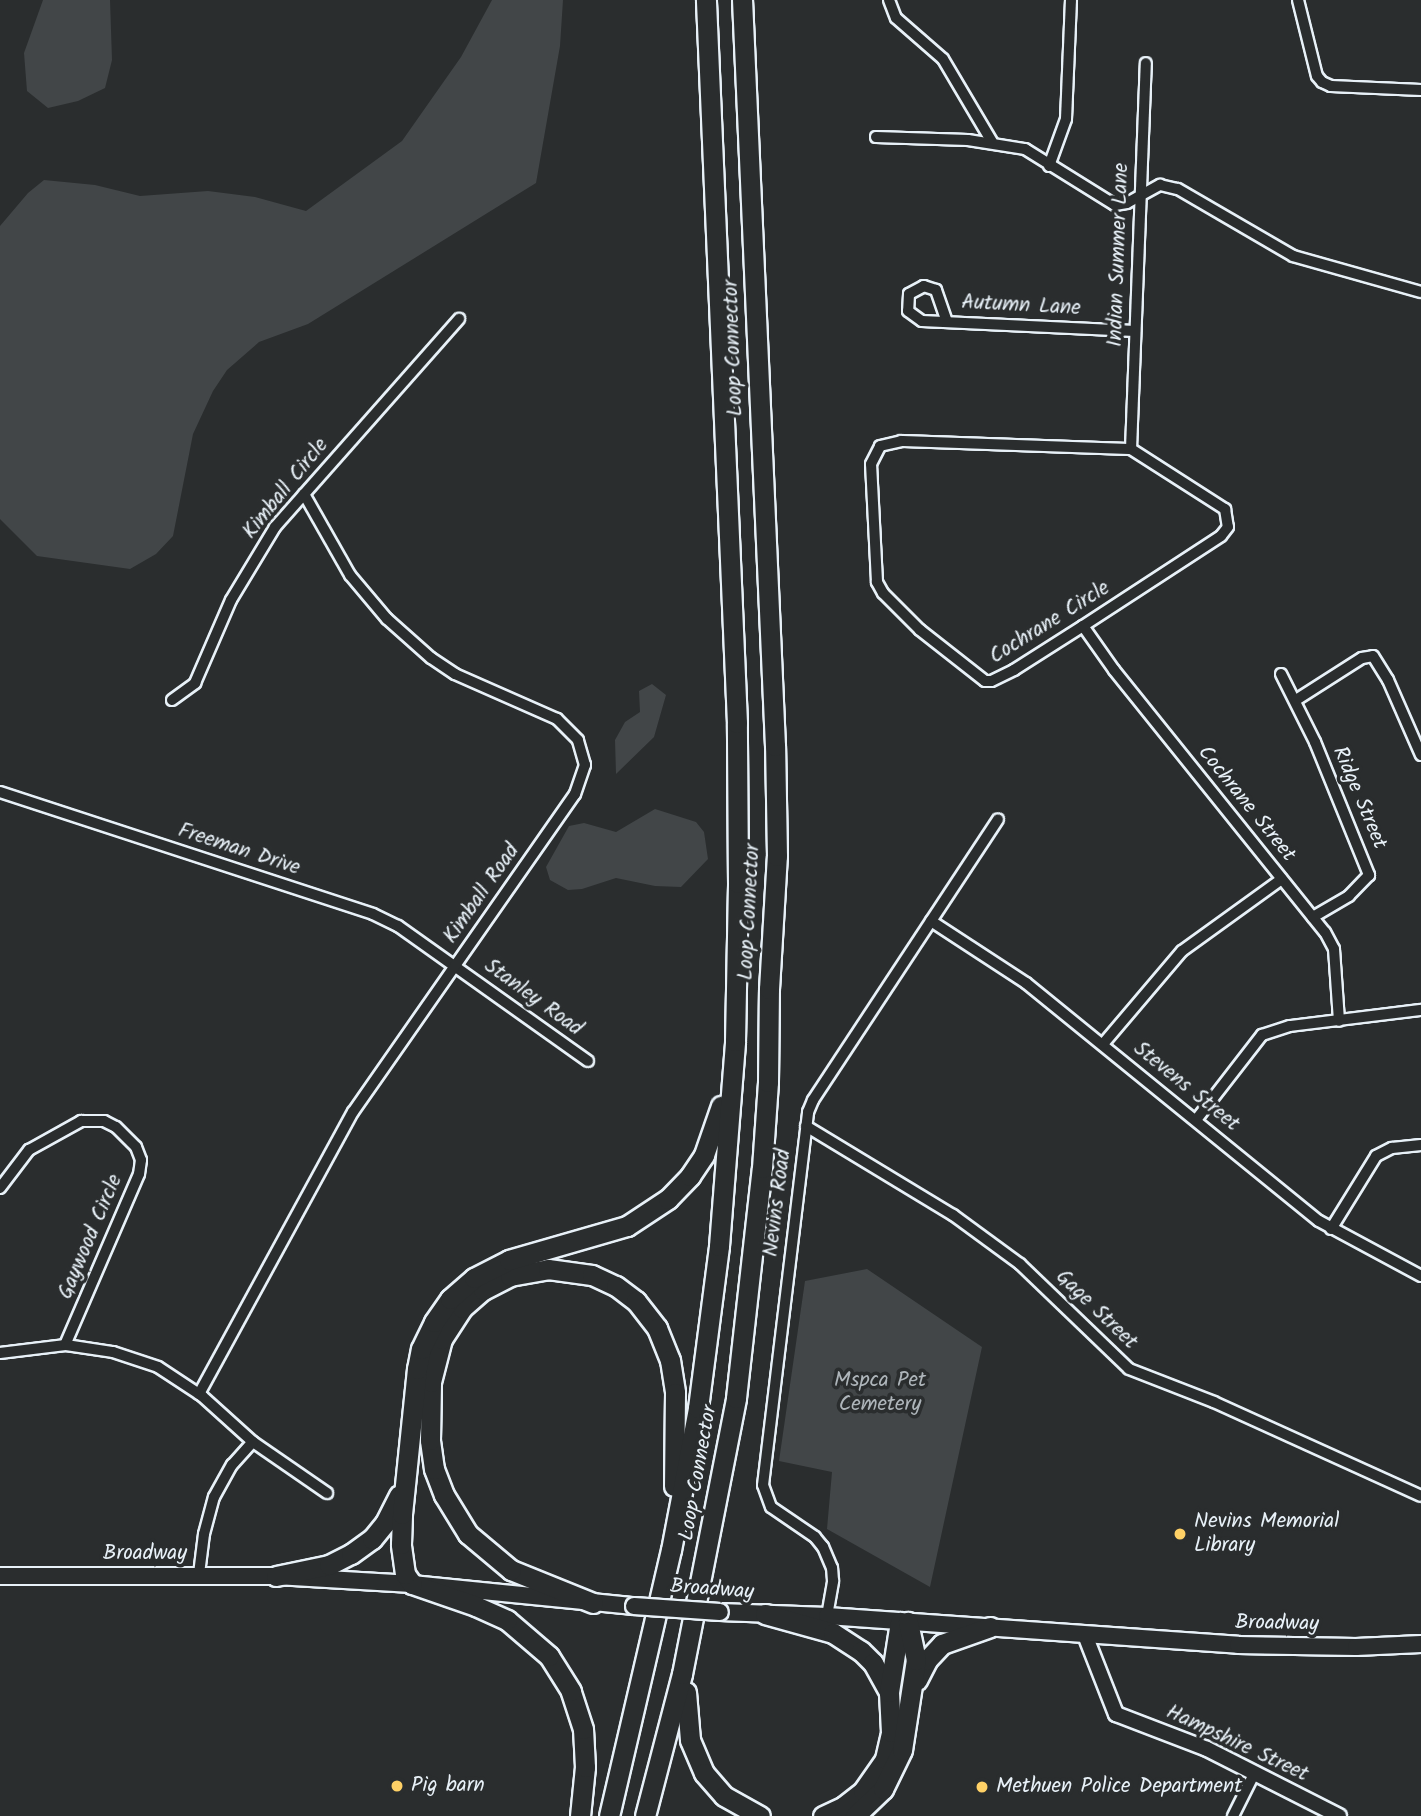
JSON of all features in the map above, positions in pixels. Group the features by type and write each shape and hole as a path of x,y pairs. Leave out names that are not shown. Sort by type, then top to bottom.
{"highway":[{"name":"Loop Connector","path":"609,1816 652,1636 698,1408 719,1246 738,964 737,723 706,0"},
{"name":"Loop Connector","path":"645,1816 660,1767 703,1577 736,1398 761,1182 777,856 742,0"},
{"path":"580,1816 585,1767 583,1729 571,1691 549,1656 526,1634 497,1614 412,1584 405,1574 401,1544 406,1467 421,1349 450,1298 474,1278 500,1263 633,1222 668,1199 697,1166 711,1141 721,1108 738,964"},
{"path":"593,1603 527,1578 480,1546 451,1509 433,1462 430,1404 434,1364 442,1339 462,1308 483,1290 510,1276 538,1269 583,1272 616,1286 644,1310 666,1348 675,1393 675,1466 652,1636"},
{"path":"276,1576 329,1565 372,1539 395,1506 406,1467"},
{"path":"703,1577 686,1692 690,1740 699,1764 717,1790 733,1803 760,1816"},
{"path":"765,1614 833,1633 873,1663 889,1692"},
{"path":"823,1816 852,1800 880,1768 891,1732 889,1692 904,1622"},
{"path":"855,1816 878,1796 895,1770 905,1738 916,1660 904,1622"},
{"path":"914,1687 927,1660 942,1644 990,1627"}],"main road":[{"name":"Broadway","path":"0,1576 276,1576 412,1584 634,1606 827,1616 1238,1645 1356,1647 1421,1644"},
{"name":"Hampshire Street","path":"1084,1635 1116,1714 1207,1749 1339,1816"}],"street":[{"path":"889,0 896,18 943,59 992,142"},
{"path":"1049,166 1066,119 1071,0"},
{"path":"1298,0 1317,76 1322,82 1331,86 1421,90"},
{"name":"Indian Summer Lane","path":"1131,449 1146,63"},
{"path":"876,137 992,142 1025,149 1115,205 1127,203 1140,193 1160,185 1178,190 1293,256 1421,292"},
{"name":"Kimball Circle","path":"172,700 195,683 214,636 245,574 275,527 459,319"},
{"name":"Autumn Lane","path":"947,322 1135,331"},
{"name":"Cochrane Circle","path":"901,441 1131,449 1225,509 1228,527 1221,536 1083,626 991,681 972,673 911,621 883,593 877,582 871,464 880,446 901,441"},
{"name":"Kimball Road","path":"199,1394 354,1112 575,794 585,765 584,752 570,729 557,719 475,685 431,658 409,640 350,575 304,494"},
{"name":"Cochrane Street","path":"1083,626 1114,670 1313,916 1334,949 1339,1021"},
{"path":"1296,700 1362,658 1373,656 1388,680 1421,755"},
{"name":"Ridge Street","path":"1281,674 1296,700 1369,875 1349,896 1313,916"},
{"name":"Freeman Drive","path":"0,792 373,914 398,926 454,967"},
{"name":"Nevins Road","path":"827,1616 833,1581 832,1568 823,1547 771,1507 763,1485 806,1126 813,1100 998,820"},
{"path":"1103,1044 1182,951 1282,879"},
{"name":"Stevens Street","path":"931,921 990,957 1103,1044 1331,1229 1421,1276"},
{"name":"Stanley Road","path":"454,967 588,1061"},
{"path":"1196,1120 1262,1035 1290,1026 1421,1010"},
{"name":"Gaywood Circle","path":"0,1188 29,1150 81,1121 104,1121 116,1127 136,1147 141,1160 139,1174 65,1345"},
{"name":"Gage Street","path":"806,1126 953,1215 1020,1264 1129,1368 1214,1402 1421,1496"},
{"path":"1331,1229 1376,1156 1392,1148 1421,1145"},
{"path":"0,1353 65,1345 113,1352 158,1367 199,1394 253,1442 327,1493"},
{"path":"199,1574 204,1534 214,1497 232,1465 253,1442"},
{"path":"1233,1816 1254,1774"}],"green space":[{"path":"43,0 110,0 112,60 105,88 78,101 48,108 27,91 24,53"},
{"path":"492,0 563,0 560,46 536,183 308,324 259,342 227,370 213,391 193,434 173,536 156,554 130,569 37,556 0,519 0,226 28,193 44,180 95,185 140,196 208,191 255,197 306,211 402,141 461,57"},
{"path":"652,684 666,695 654,737 616,774 615,740 625,722 640,712 639,691"},
{"path":"655,809 696,822 704,832 708,859 681,887 655,886 616,878 582,889 568,890 550,880 546,867 569,826 584,823 616,832"},
{"name":"Mspca Pet Cemetery","path":"867,1269 982,1347 930,1587 827,1529 832,1472 779,1461 805,1281"}],"place":[{"name":"Nevins Memorial Library","path":"1180,1534"},
{"name":"Pig barn","path":"397,1786"},
{"name":"Methuen Police Department","path":"982,1787"}]}
